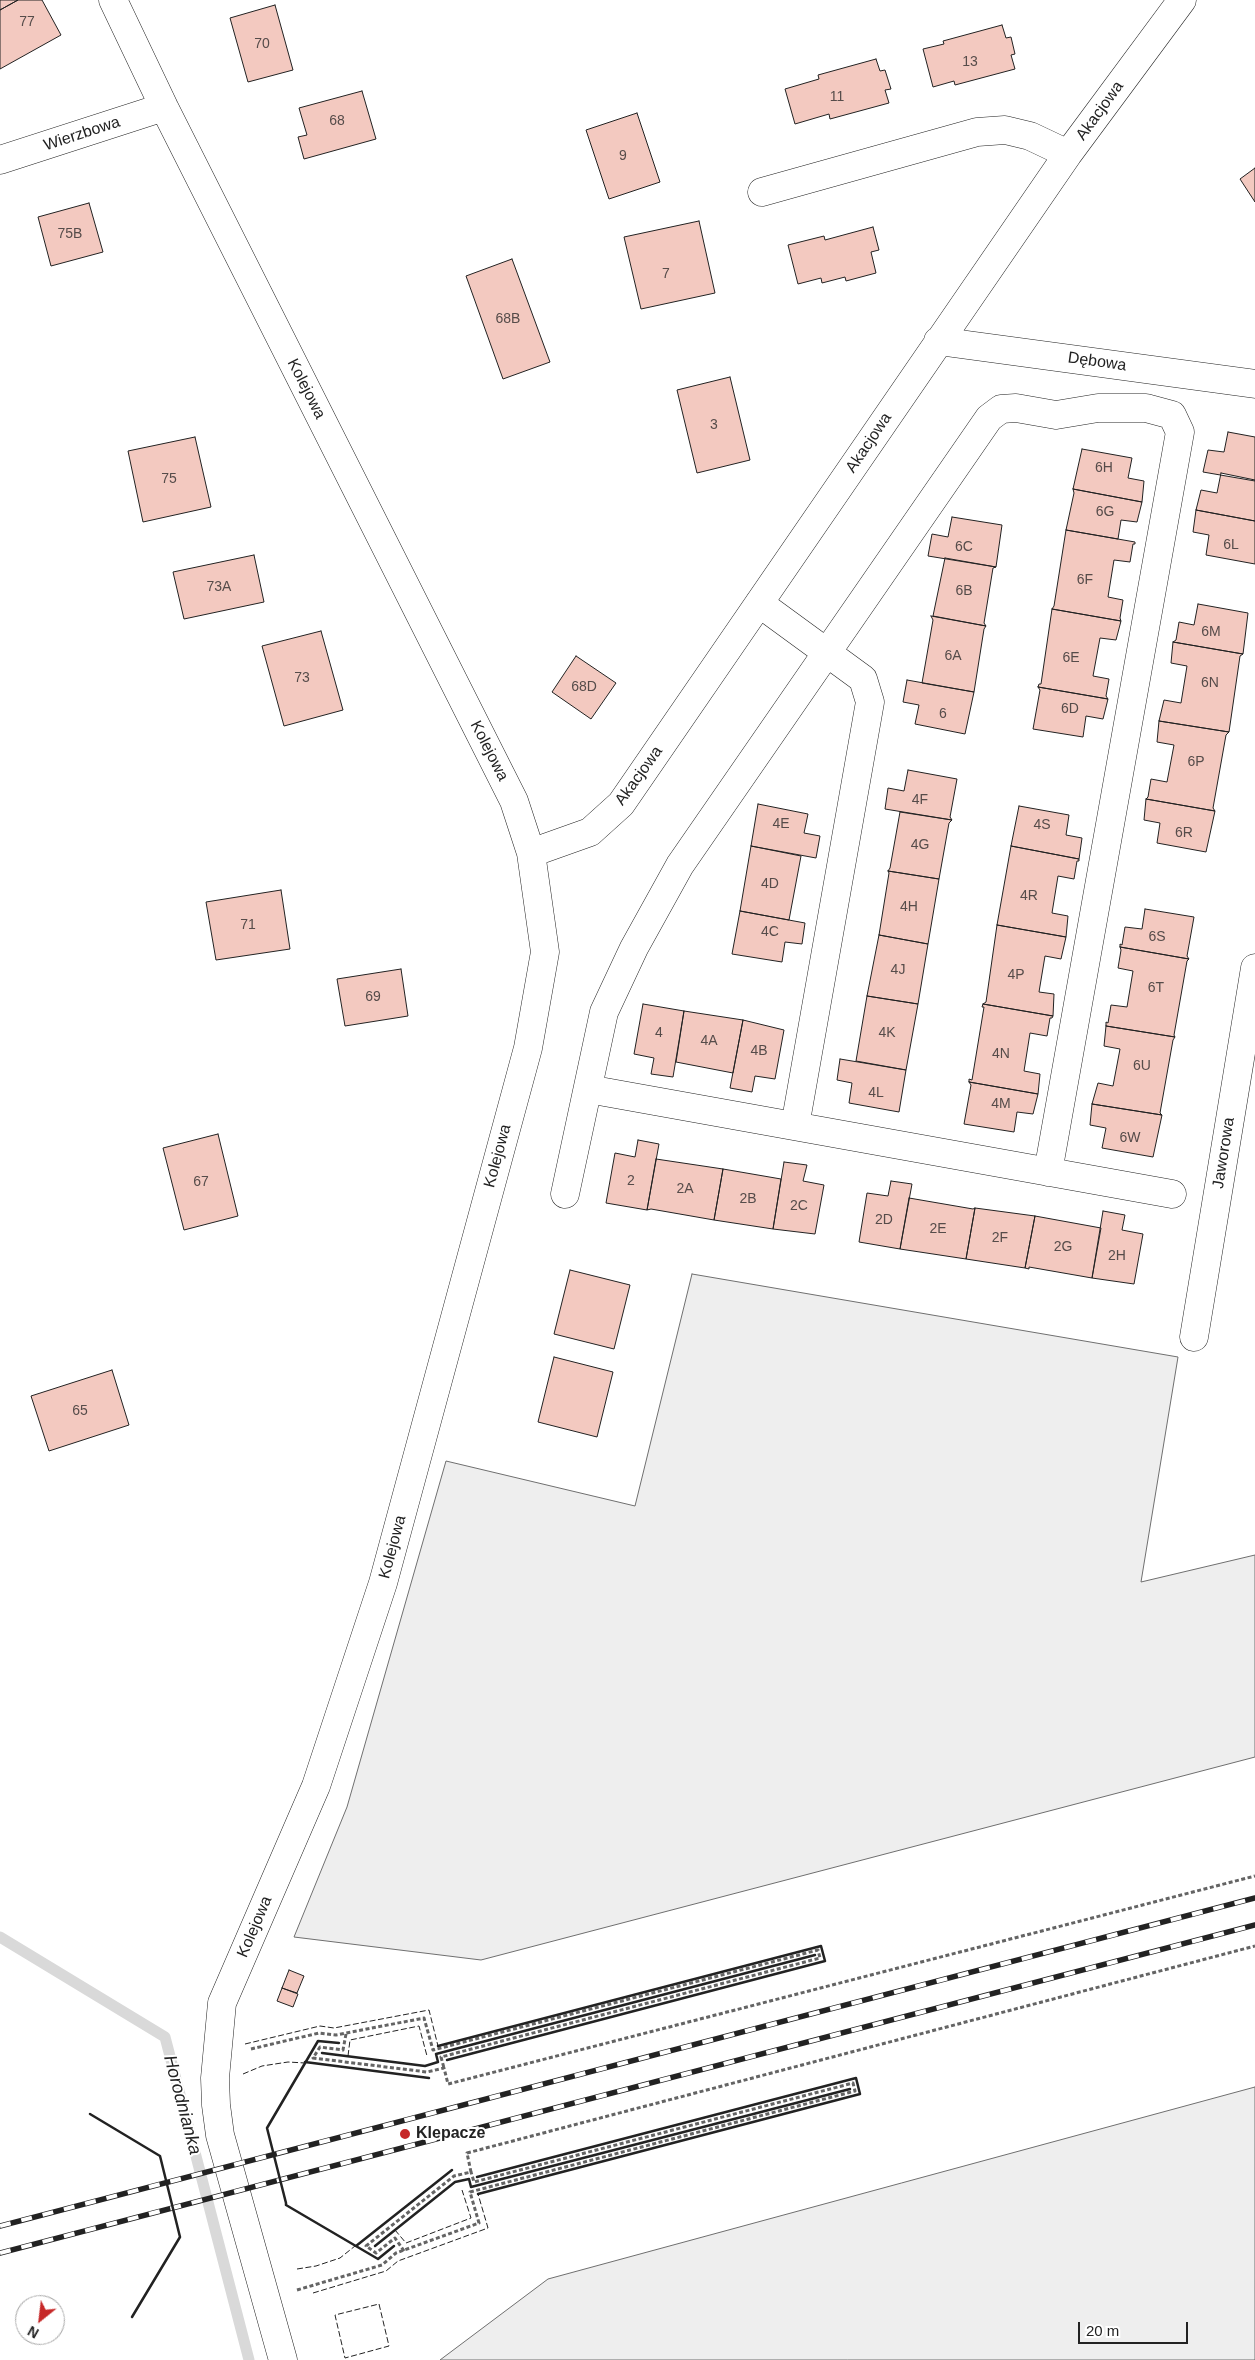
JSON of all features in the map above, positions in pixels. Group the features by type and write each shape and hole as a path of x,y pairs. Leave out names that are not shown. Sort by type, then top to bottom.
{"street":[{"name":"Kolejowa","path":"113,0 164,107 514,801 531,853 545,952 528,1048 383,1583 316,1786 222,2004 216,2058 216,2105 220,2135 283,2360"},
{"name":"Akacjowa","path":"531,853 590,832 622,804 1068,154 1182,0"},
{"name":"Wierzbowa","path":"0,160 164,107"},
{"path":"762,192 977,132 1005,130 1030,136 1068,154"},
{"name":"Dębowa","path":"938,341 1255,384"},
{"path":"565,1194 604,1012 634,948 680,865 989,418 1001,409 1056,415 1098,408 1146,408 1172,415 1180,432 1048,1172"},
{"path":"759,603 863,678 870,702 795,1126"},
{"name":"Jaworowa","path":"1194,1337 1252,1001 1255,968"},
{"path":"588,1089 1172,1194"}],"path":[{"path":"216,2058 319,2033 346,2034 424,2018 433,2050 818,1950 820,1958 441,2057 448,2084 1255,1876"},
{"path":"266,2300 382,2265 396,2253 479,2223 470,2192 855,2091 853,2083 474,2182 467,2153 1255,1946"},
{"path":"346,2034 344,2050 320,2047 314,2058 427,2072 444,2068"},
{"path":"404,2251 395,2238 376,2252 366,2246 454,2176 472,2172"}],"shaded area":[{"path":"692,1274 1178,1357 1141,1582 1255,1555 1255,1757 481,1960 294,1937 347,1807 446,1461 635,1506"},
{"path":"1255,2087 1255,2360 440,2360 548,2279"}],"building":[{"path":"0,0 18,0 0,10"},
{"path":"18,0 42,0 61,35 0,69 0,10"},
{"path":"275,5 293,70 248,82 230,18"},
{"path":"1002,25 1006,38 1011,37 1015,54 1011,55 1015,69 955,85 954,81 933,87 923,49 944,44 943,41"},
{"path":"876,59 880,71 885,70 891,89 885,90 889,103 830,119 829,114 795,124 785,89 819,79 818,75"},
{"path":"362,91 376,139 304,159 298,137 307,135 299,108"},
{"path":"637,113 660,182 609,199 586,130"},
{"path":"1255,168 1255,202 1240,179"},
{"path":"89,203 103,252 51,266 38,217"},
{"path":"699,221 715,293 641,309 624,237"},
{"path":"873,227 879,250 871,252 876,273 846,281 845,277 822,283 821,278 798,284 788,245 824,236 825,240"},
{"path":"512,259 550,362 503,379 466,276"},
{"path":"730,377 750,460 697,473 677,390"},
{"path":"1228,432 1255,437 1255,481 1203,472 1208,450 1224,452"},
{"path":"195,437 211,507 143,522 128,451"},
{"path":"1082,449 1132,458 1128,478 1144,481 1142,502 1073,489"},
{"path":"1221,473 1255,480 1255,521 1196,510 1201,490 1217,493"},
{"path":"1073,489 1142,502 1137,522 1121,520 1118,539 1066,530 1074,493"},
{"path":"1196,510 1255,521 1255,564 1206,555 1209,535 1193,532"},
{"path":"952,517 1002,525 996,567 928,556 932,534 948,537"},
{"path":"1066,530 1135,542 1130,562 1114,560 1108,597 1123,600 1121,621 1052,609"},
{"path":"254,555 264,602 184,619 173,572"},
{"path":"945,558 996,567 993,568 984,623 986,626 933,616"},
{"path":"1198,604 1248,613 1243,654 1173,642 1176,640 1179,622 1194,625"},
{"path":"1052,609 1121,621 1116,640 1100,638 1093,676 1109,679 1106,696 1108,699 1038,687 1041,684"},
{"path":"931,616 986,626 974,692 922,683 933,620"},
{"path":"321,631 343,710 284,726 262,646"},
{"path":"1173,642 1243,654 1240,656 1229,732 1159,721 1164,700 1181,703 1187,666 1171,663"},
{"path":"576,656 616,683 591,719 552,692"},
{"path":"907,680 974,692 965,734 915,724 919,705 903,702"},
{"path":"1038,687 1108,699 1103,719 1086,716 1083,737 1033,729 1040,690"},
{"path":"1159,721 1229,732 1226,735 1213,808 1215,811 1146,799 1151,779 1167,782 1174,745 1157,742"},
{"path":"908,770 957,779 950,817 952,820 885,809 888,788 904,791"},
{"path":"1146,799 1215,811 1206,852 1157,843 1160,823 1144,820"},
{"path":"758,804 808,814 804,833 820,836 816,858 751,846"},
{"path":"1019,806 1069,815 1066,835 1082,838 1079,859 1011,846"},
{"path":"900,812 952,820 949,823 939,879 888,871"},
{"path":"751,846 801,856 789,920 740,911"},
{"path":"1011,846 1079,859 1074,879 1058,876 1052,913 1068,916 1066,937 997,925"},
{"path":"888,871 939,879 928,944 879,935"},
{"path":"281,890 290,949 216,960 206,902"},
{"path":"1145,909 1194,917 1187,956 1189,959 1120,947 1125,927 1142,929"},
{"path":"740,911 805,923 802,944 785,942 782,962 732,954"},
{"path":"997,925 1066,937 1061,959 1045,956 1039,992 1054,994 1053,1016 983,1004 986,1002"},
{"path":"879,935 928,944 918,1004 867,996"},
{"path":"1120,947 1189,959 1187,961 1175,1037 1106,1026 1111,1005 1127,1007 1133,971 1118,968"},
{"path":"401,969 408,1016 345,1026 337,979"},
{"path":"867,996 918,1004 906,1070 856,1061"},
{"path":"643,1004 684,1011 673,1077 651,1074 654,1058 634,1054"},
{"path":"983,1004 1053,1016 1050,1018 1047,1036 1030,1033 1024,1071 1040,1074 1038,1094 969,1082 969,1079 972,1080"},
{"path":"684,1011 743,1020 733,1073 676,1062"},
{"path":"743,1020 784,1030 775,1079 755,1076 752,1092 730,1088"},
{"path":"1106,1026 1175,1037 1160,1113 1162,1115 1092,1104 1098,1083 1113,1086 1120,1049 1104,1046"},
{"path":"840,1059 906,1070 899,1112 849,1103 852,1083 837,1080"},
{"path":"969,1082 1038,1094 1033,1114 1017,1112 1014,1132 964,1124 971,1085"},
{"path":"1092,1104 1162,1115 1153,1157 1102,1148 1106,1128 1090,1125"},
{"path":"218,1134 238,1216 184,1230 163,1148"},
{"path":"638,1140 659,1144 647,1210 606,1203 615,1153 635,1157"},
{"path":"656,1159 723,1169 714,1220 651,1209 647,1210"},
{"path":"784,1162 807,1165 803,1181 824,1185 815,1234 773,1229"},
{"path":"723,1169 781,1179 773,1229 714,1220"},
{"path":"891,1181 912,1184 900,1249 859,1242 867,1193 888,1196"},
{"path":"909,1198 975,1208 966,1259 900,1249"},
{"path":"975,1208 1035,1216 1025,1268 966,1259"},
{"path":"1103,1211 1125,1215 1122,1230 1143,1234 1134,1284 1092,1278"},
{"path":"1035,1216 1101,1228 1092,1278 1029,1267 1029,1269 1025,1268"},
{"path":"570,1270 630,1285 614,1349 554,1334"},
{"path":"554,1357 613,1372 597,1437 538,1422"},
{"path":"112,1370 129,1425 49,1451 31,1396"},
{"path":"289,1970 304,1976 297,1993 282,1988"},
{"path":"282,1988 298,1994 293,2007 277,2001"}],"waterway":[{"name":"Horodnianka","path":"0,1937 165,2037 249,2360"}],"railway":[{"path":"0,2226 1255,1898"},
{"path":"0,2253 1255,1925"}],"fence":[{"path":"245,2044 320,2026 334,2028 429,2010 438,2046"},
{"path":"348,2056 350,2040 419,2026 427,2056"},
{"path":"243,2074 262,2066 288,2062 305,2063"},
{"path":"395,2230 406,2243 471,2218 462,2190"},
{"path":"313,2293 386,2271 398,2261 488,2228 478,2194"},
{"path":"297,2269 316,2266 340,2258 355,2246"},
{"path":"379,2304 389,2346 345,2358 335,2315 379,2304"}],"wall":[{"path":"438,2046 821,1946 825,1961 447,2060"},
{"path":"322,2053 425,2066 438,2062 436,2054 815,1955"},
{"path":"339,2043 318,2041 267,2128 286,2205 378,2259 394,2246"},
{"path":"305,2062 429,2078"},
{"path":"477,2177 856,2078 860,2094 478,2194"},
{"path":"375,2246 455,2182 469,2179 471,2187 850,2089"},
{"path":"90,2114 160,2156 180,2237 132,2317"},
{"path":"356,2246 452,2170"}],"place":[{"name":"Klepacze","path":"405,2134"}]}
